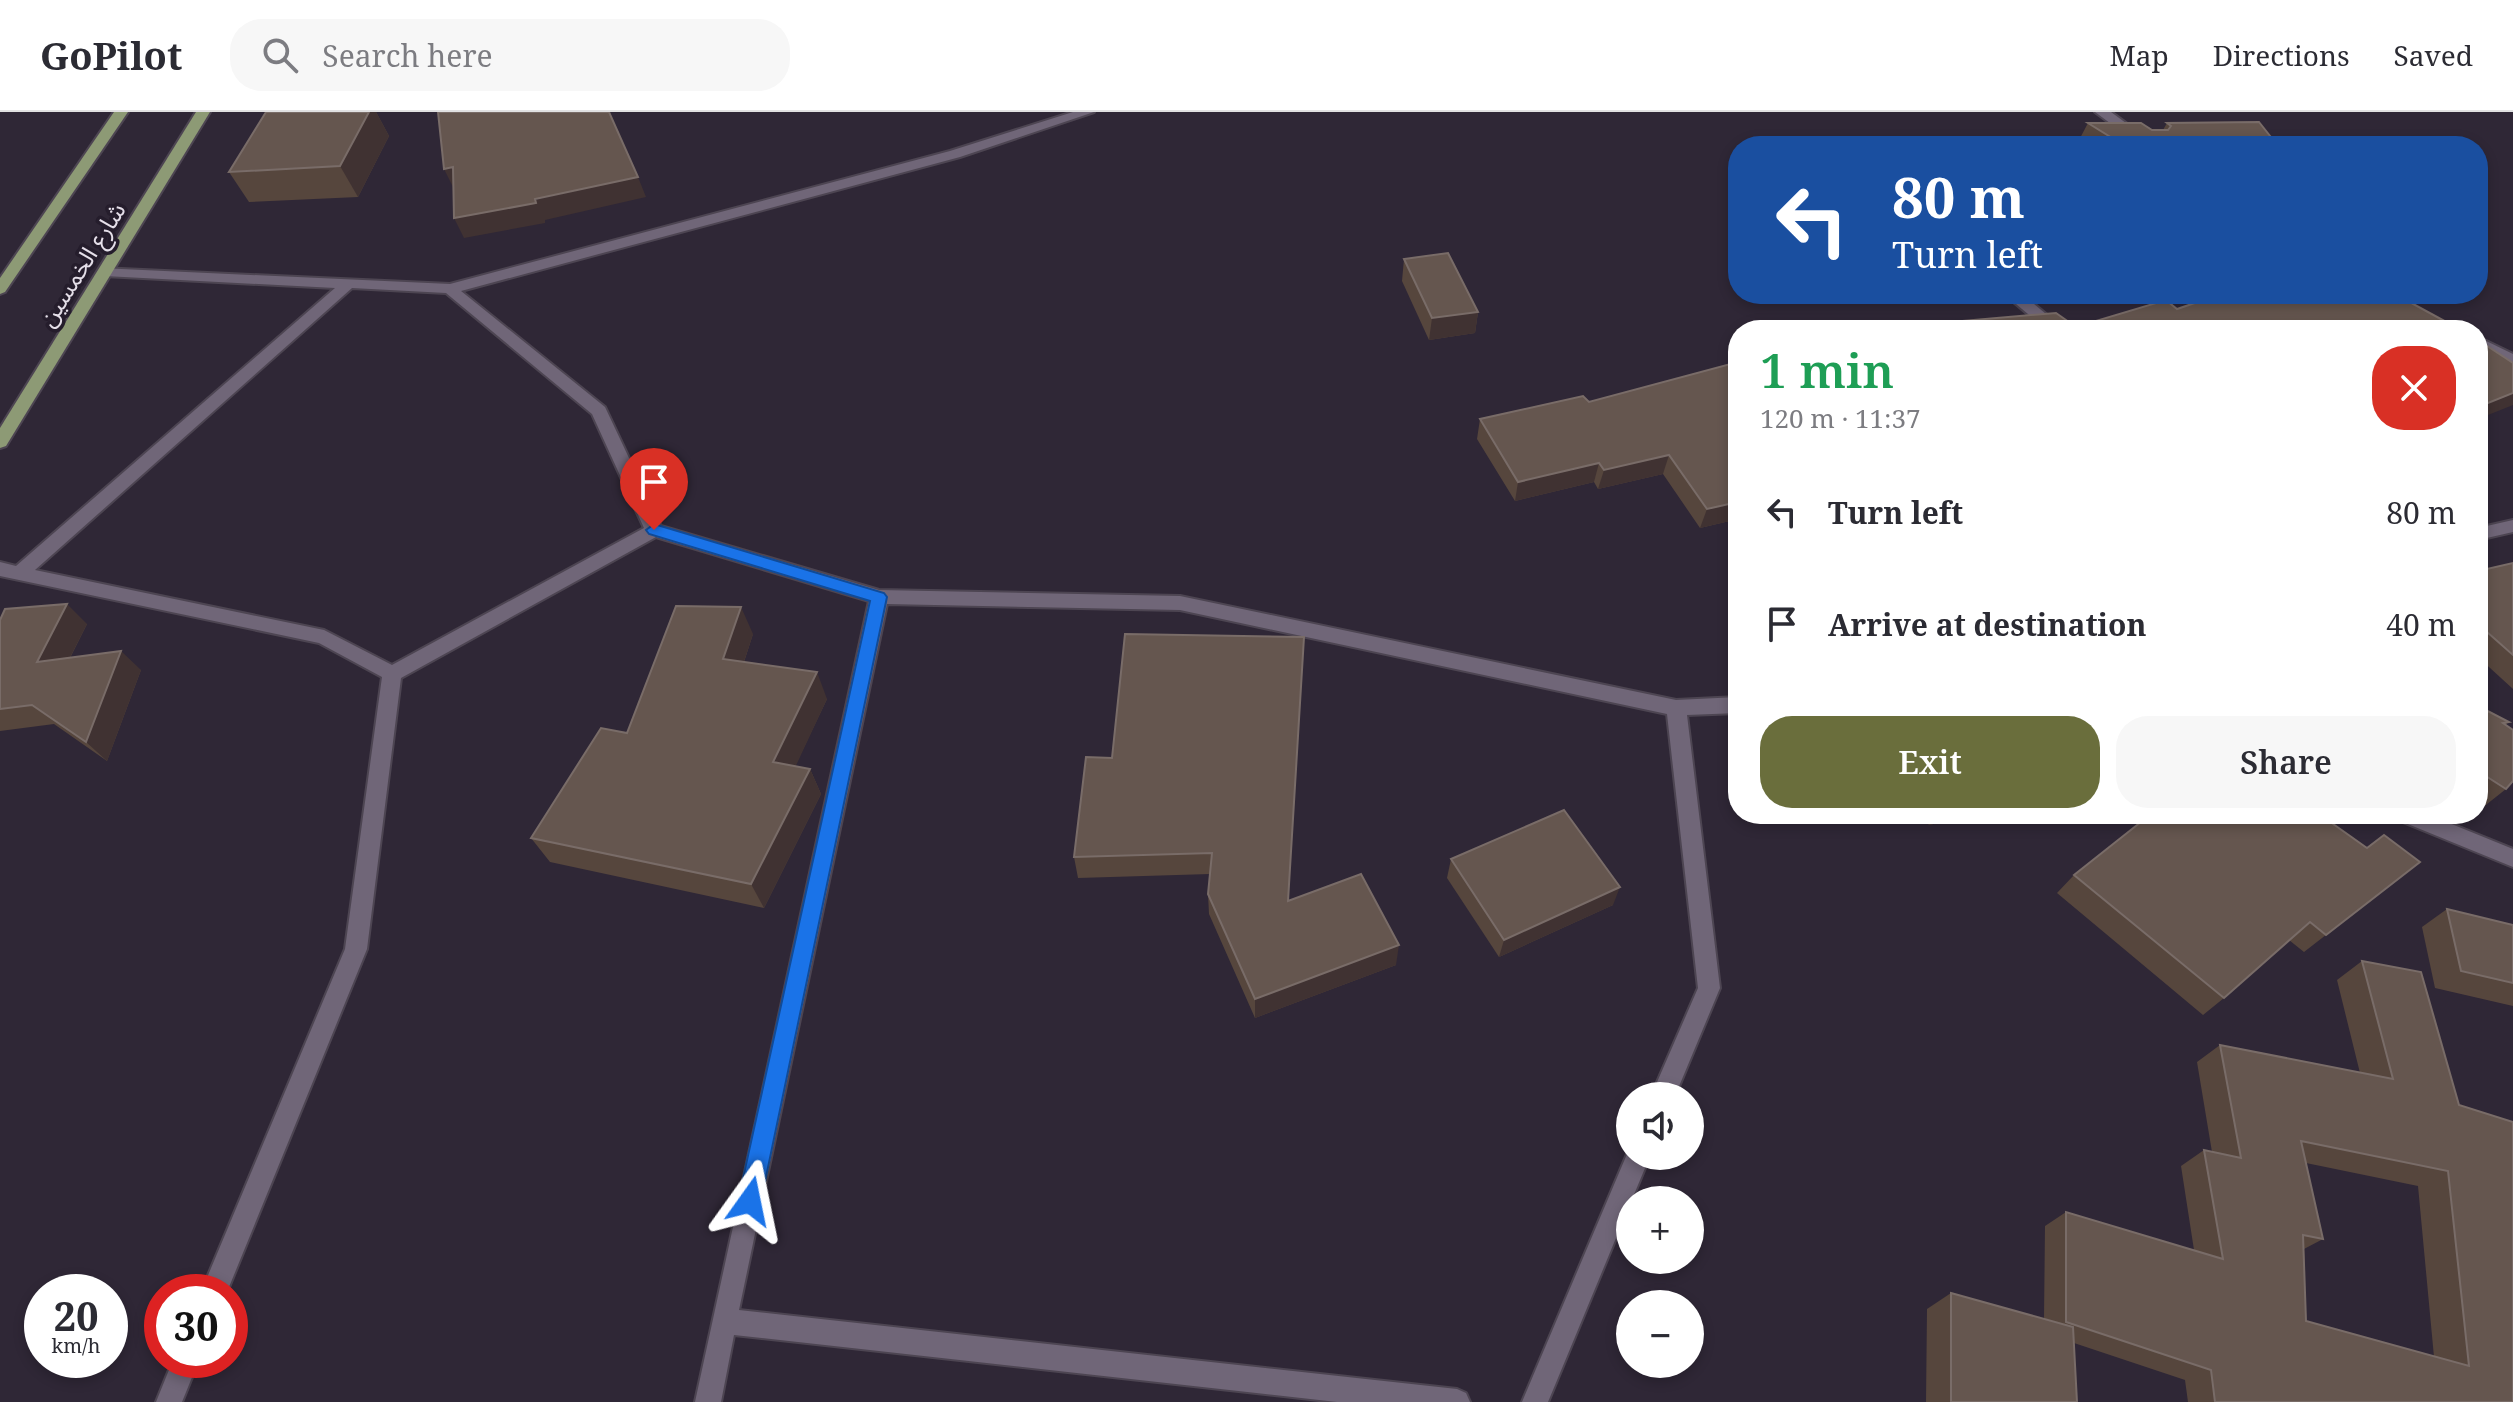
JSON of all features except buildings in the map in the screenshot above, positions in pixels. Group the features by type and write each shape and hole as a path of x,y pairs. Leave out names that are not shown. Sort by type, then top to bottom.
{"main road":[{"name":"شارع الخمسين","path":"0,289 121,112"},
{"name":"شارع الخمسين","path":"3,433 203,112"}],"street":[{"path":"105,271 450,289 955,154 1087,112"},
{"path":"2102,112 2136,136"},
{"path":"9,571 347,285"},
{"path":"450,289 599,411 654,530"},
{"path":"2024,304 2044,320"},
{"path":"2488,347 2513,361"},
{"path":"2488,532 2513,526"},
{"path":"392,674 654,530 879,597 1180,603 1676,708 1728,705"},
{"path":"9,571 324,637 392,674"},
{"path":"708,1402 879,597"},
{"path":"221,1274 356,949 392,674"},
{"path":"1669,1082 1709,988 1676,708"},
{"path":"2430,824 2513,858"},
{"path":"1535,1402 1632,1170"},
{"path":"724,1321 1457,1402"},
{"path":"169,1402 179,1378"}],"route":[{"path":"654,530 879,597 750,1201"}]}
